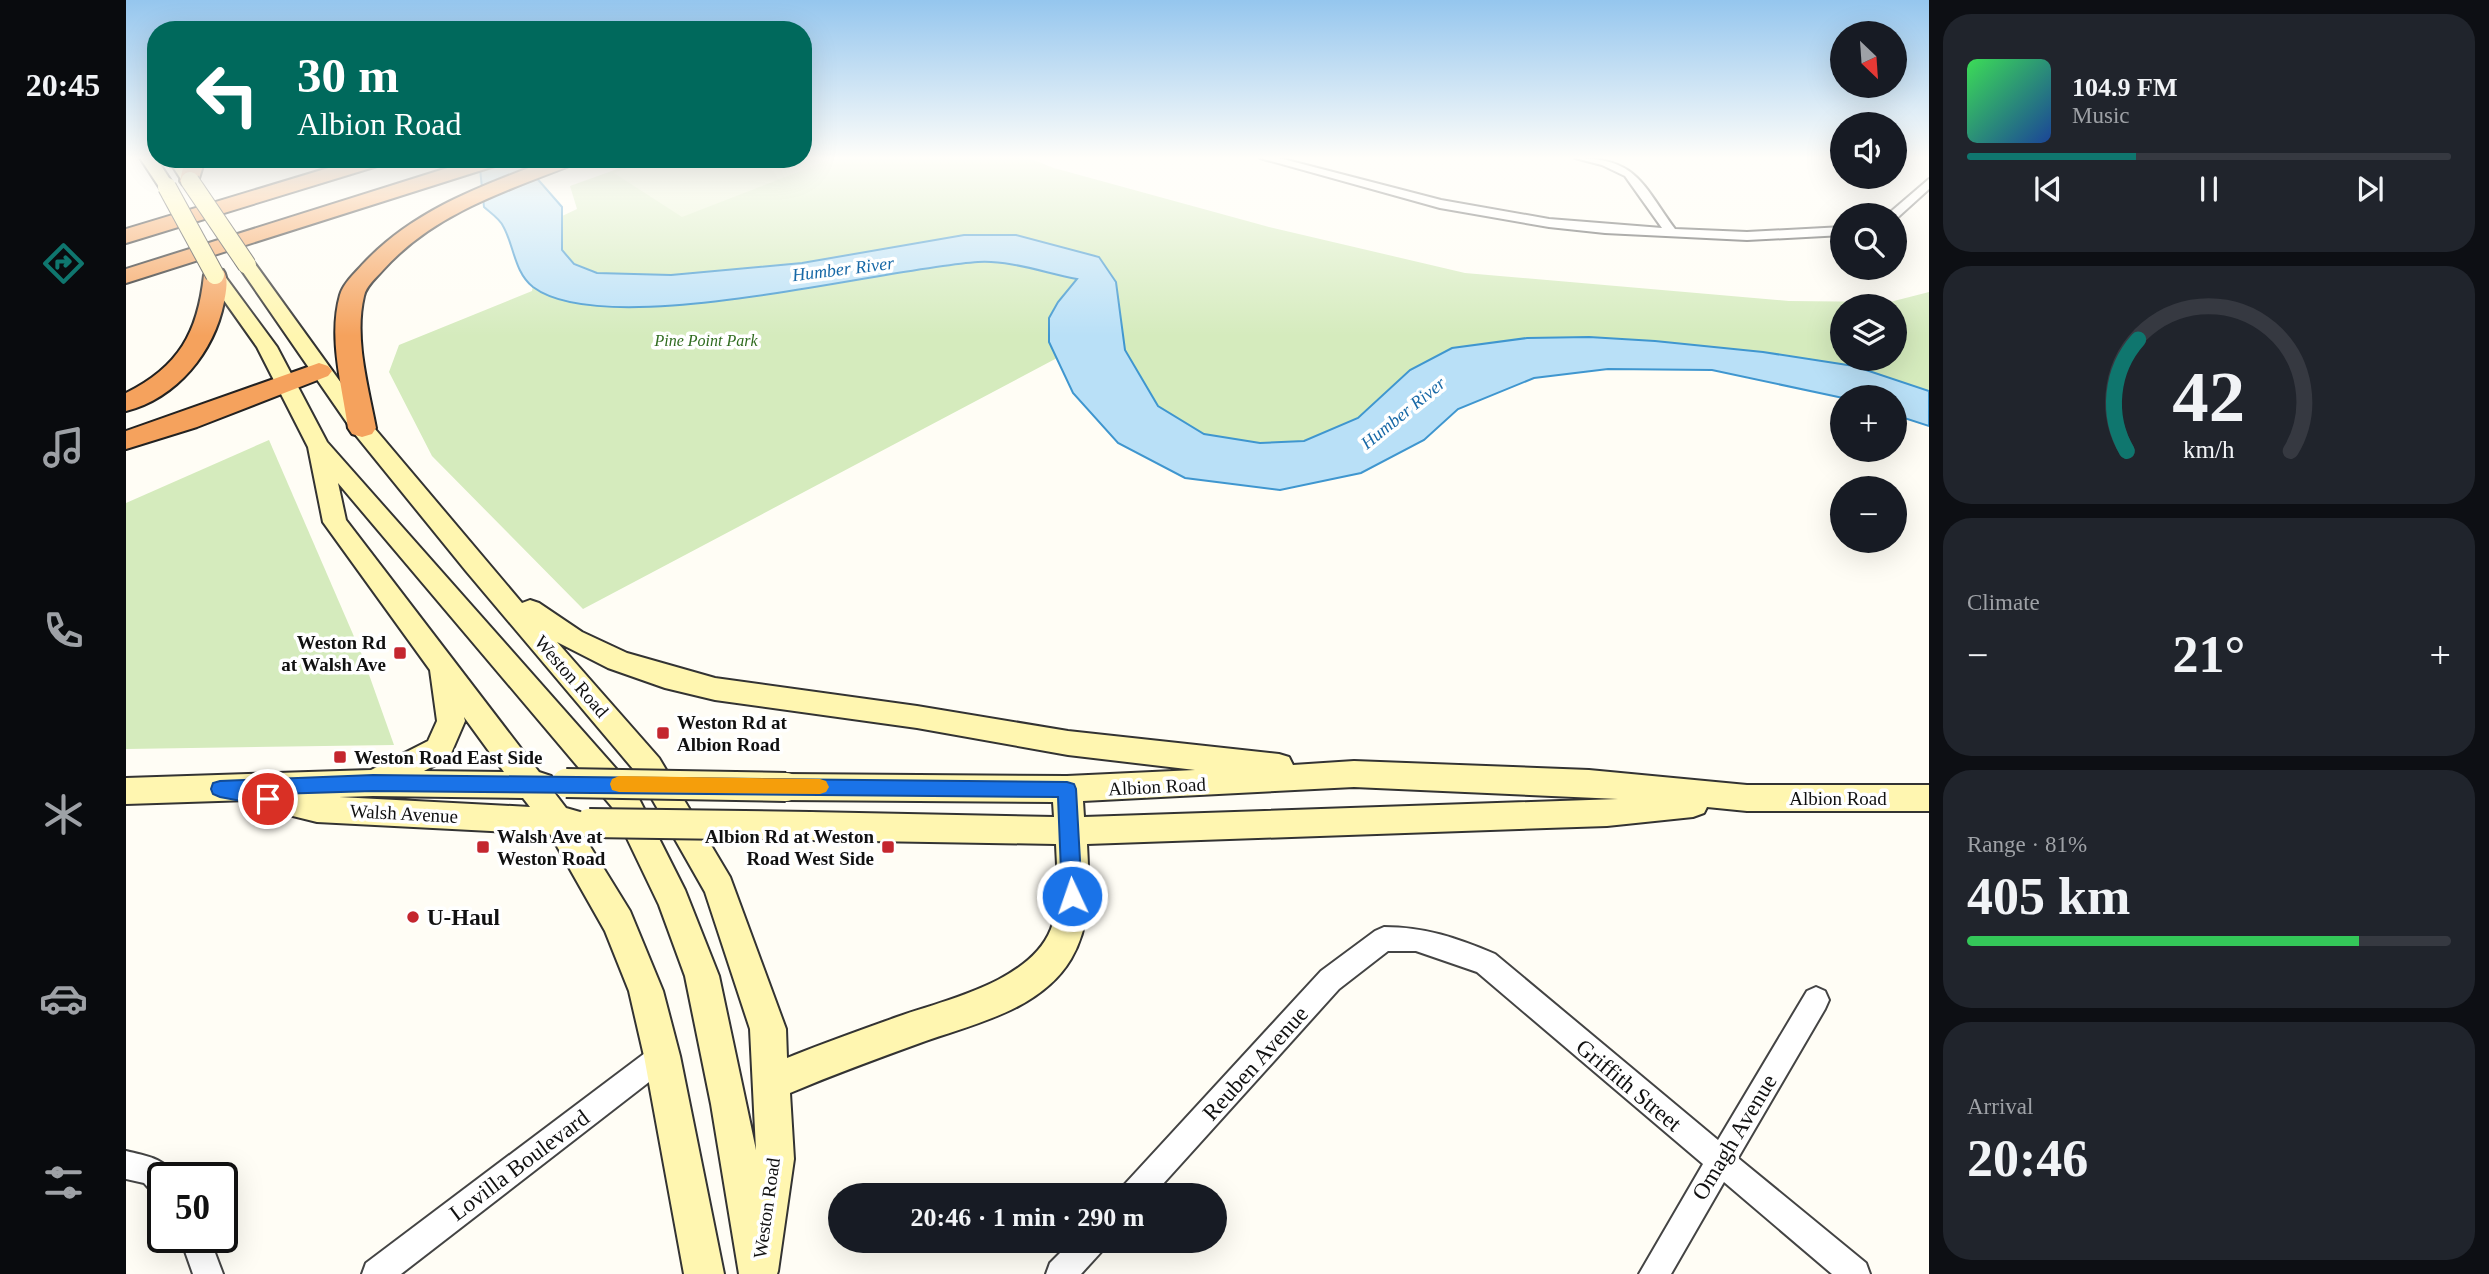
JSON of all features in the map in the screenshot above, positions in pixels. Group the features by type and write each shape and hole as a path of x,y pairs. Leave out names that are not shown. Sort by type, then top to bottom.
{"highway":[{"path":"126,236 187,217"},
{"path":"126,256 253,217"},
{"path":"126,276 313,217"},
{"path":"362,428 348,344 352,292 380,257 417,226 433,217"},
{"path":"126,282 245,239"},
{"path":"126,404 170,378 198,346 211,313 215,275"},
{"path":"126,440 187,421 319,371"}],"main road":[{"name":"Weston Road","path":"184,217 215,275 267,347 318,445 623,797 674,901 702,976 729,1104 758,1273"},
{"name":"Weston Road","path":"213,217 319,371 362,428 475,565 649,767 719,887 768,1029 773,1082 775,1158 758,1273"},
{"path":"318,445 335,522 530,786 574,822 646,991 662,1056 704,1274"},
{"path":"475,565 556,631 631,667 740,695 918,718 1088,746 1354,774"},
{"path":"373,783 439,749 451,721 441,664"},
{"name":"Albion Road","path":"566,783 1067,789 1354,774 1588,783 1747,798 1929,799"},
{"name":"Walsh Avenue","path":"126,791 373,783 530,786 566,783"},
{"name":"Walsh Avenue","path":"220,789 317,808 574,822"},
{"path":"773,1082 826,1059 986,1003 1013,990 1036,974 1055,955 1072,913 1067,789"},
{"name":"Albion Road","path":"574,822 1069,831 1607,813 1747,798"}],"street":[{"path":"1513,217 1605,229 1747,236 1830,232"},
{"path":"1660,217 1671,232"},
{"name":"Griffith Street","path":"1384,939 1416,939 1486,963 1855,1274"},
{"name":"Reuben Avenue","path":"1144,1183 1330,980 1384,939"},
{"name":"Omagh Avenue","path":"1654,1274 1816,1000"},
{"name":"Lovilla Boulevard","path":"377,1274 662,1056"},
{"path":"126,1165 147,1170"},
{"path":"200,1253 208,1274"},
{"path":"1061,1274 1081,1253"}],"green space":[{"name":"Pine Point Park","path":"559,217 1234,217 1465,273 1789,301 1830,301 1830,362 1764,352 1655,341 1410,370 1358,418 1303,441 1260,443 1204,434 1158,406 1125,350 1121,327 1057,358 583,609 432,456 389,372 399,345 532,291 543,225"},
{"name":"Pine Point Park","path":"1929,292 1929,391 1869,371 1907,371 1907,298"},
{"path":"269,440 362,655 394,745 126,749 126,503"}],"water":[{"name":"Humber River","path":"496,217 562,217 562,250 574,264 597,273 671,275 802,263 964,235 1016,235 1099,257 1116,282 1125,350 1158,406 1204,434 1260,443 1304,441 1358,418 1410,370 1452,348 1527,338 1589,337 1655,341 1763,352 1830,362 1830,371 1869,371 1929,391 1929,426 1907,419 1907,385 1830,385 1830,395 1712,370 1608,369 1534,378 1458,409 1424,440 1361,473 1280,490 1185,478 1118,443 1073,393 1049,342 1049,318 1077,279 1015,265 978,262 747,297 681,305 620,307 569,302 533,287 522,274 507,233"}],"slow traffic":[{"path":"619,784 820,787"}],"place":[{"name":"Weston Rd at Walsh Ave","path":"400,653"},
{"name":"Weston Rd at Albion Road","path":"663,733"},
{"name":"Weston Road East Side","path":"340,757"},
{"name":"Walsh Ave at Weston Road","path":"483,847"},
{"name":"Albion Rd at Weston Road West Side","path":"888,847"},
{"name":"U-Haul","path":"413,917"}],"route":[{"path":"268,799 220,789 373,783 530,786 566,783 1067,789 1072,896"}]}
